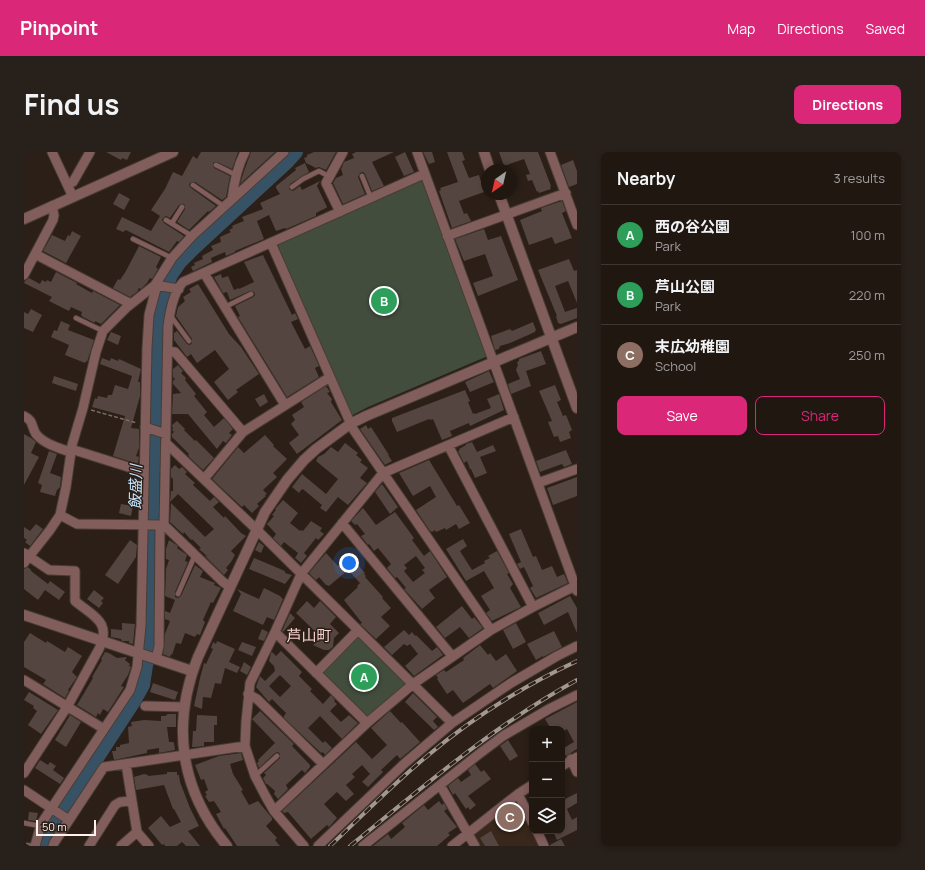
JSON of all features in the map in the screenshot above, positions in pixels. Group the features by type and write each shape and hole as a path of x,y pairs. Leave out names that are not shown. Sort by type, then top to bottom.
{"street":[{"path":"52,152 72,197"},
{"path":"73,182 90,152"},
{"path":"26,216 52,206 173,152"},
{"path":"232,199 236,175 245,152"},
{"path":"35,846 40,826 130,690 140,654 148,331 152,303 157,285 172,258 192,236 284,152"},
{"path":"340,212 326,183 343,152"},
{"path":"274,811 367,723 413,684 491,630 533,607 576,589 416,152"},
{"path":"484,152 488,164"},
{"path":"550,152 577,225"},
{"path":"155,659 159,646 161,525 170,315 179,289 184,282 424,174"},
{"path":"447,236 566,193"},
{"path":"501,200 577,408"},
{"path":"24,275 53,220 54,215 52,206"},
{"path":"271,242 350,424 491,630"},
{"path":"36,254 131,304"},
{"path":"204,273 285,405"},
{"path":"24,773 67,706 103,641 104,628 101,623 75,601 75,571 49,570 26,557 60,515 66,488 71,451 83,408 92,366 103,331 131,304 157,285 179,289"},
{"path":"227,846 205,816 195,793 185,755 183,730 184,707 192,671 256,529 273,499 296,470 328,440 350,424 378,410 577,327"},
{"path":"168,350 175,352 243,432"},
{"path":"204,479 243,432 330,377"},
{"path":"24,416 32,422 36,433 43,440 71,451 144,472"},
{"path":"304,846 274,811 255,776 245,746 250,683 301,574 383,472 514,417"},
{"path":"146,427 164,436 204,479 452,723"},
{"path":"448,445 533,607"},
{"path":"538,483 577,469"},
{"path":"60,515 77,524 144,526 161,525 230,587"},
{"path":"342,523 452,656"},
{"path":"24,615 192,671"},
{"path":"316,673 358,630"},
{"path":"275,632 367,723"},
{"path":"318,846 405,764 452,723 511,683 556,656 577,646"},
{"path":"25,682 104,729"},
{"path":"248,694 257,699 323,764"},
{"path":"363,846 503,736 549,709 577,695"},
{"path":"144,706 184,707"},
{"path":"53,846 67,819 104,767 245,746"},
{"path":"565,764 574,758 577,772"},
{"path":"126,764 137,832 149,846"},
{"path":"440,785 475,846"},
{"path":"452,846 529,787"},
{"path":"24,790 67,819"},
{"path":"518,794 529,816"},
{"path":"89,846 116,805 120,802 132,801"},
{"path":"121,846 137,832"},
{"path":"538,834 544,846"}],"lane":[{"path":"216,164 236,175"},
{"path":"292,188 303,179 319,171 330,177"},
{"path":"362,176 371,198"},
{"path":"193,185 225,207"},
{"path":"172,224 182,207"},
{"path":"166,220 192,236"},
{"path":"133,238 172,258"},
{"path":"225,308 251,294"},
{"path":"170,315 189,341"},
{"path":"76,318 103,331"},
{"path":"178,594 195,555"},
{"path":"255,776 278,756"},
{"path":"24,823 40,826"},
{"path":"24,844 35,846"}],"path":[{"path":"83,408 146,427"}],"shaded area":[{"path":"514,801 518,803 529,824 529,834 534,834 540,846 480,846 474,836 474,832"}],"green space":[{"path":"421,180 424,181 488,356 368,407 351,416 278,246 279,243"},
{"path":"354,636 359,636 406,682 406,685 370,716 366,716 322,673"}],"building":[{"path":"106,152 131,152 127,160 122,158 121,160"},
{"path":"201,152 238,152 232,169 217,162 214,162 213,164 214,168 230,176 226,197 222,200 195,182 190,183 189,185 191,188 216,206 209,212 208,211 189,230 177,222 185,209 184,204 179,205 170,218 166,216 163,218 162,220 164,223 184,236 179,242 177,241 169,252 126,230 123,232 116,229 122,217 151,231 160,216 151,210 165,189 173,172 182,176 193,156 197,159"},
{"path":"251,152 275,152 240,184 244,171"},
{"path":"314,152 336,152 326,170 319,167 316,168 306,163 304,158"},
{"path":"356,152 394,152 372,162 384,186 372,191 365,174 363,172 360,173 358,177 365,194 343,204 333,183 336,178 343,175 341,169 344,162 354,158 352,154"},
{"path":"405,152 414,172 404,176 395,157"},
{"path":"423,152 432,152 435,162 429,164"},
{"path":"447,152 462,152 465,160 462,161 469,178 479,175 481,182 481,193 459,201 464,214 467,213 471,221 452,228 439,191 441,190 440,188 458,182"},
{"path":"499,152 538,152 551,189 539,193 538,191 537,192 532,180 528,181 526,175 530,174 524,159 510,164 503,164"},
{"path":"573,160 577,171 577,184 569,187 561,165"},
{"path":"305,163 309,172 290,184 289,189 293,191 300,186 302,190 320,181 317,186 327,207 326,208 316,213 316,216 286,229 276,231 269,215 257,221 264,239 226,256 225,252 211,258 212,262 193,271 191,267 195,265 194,263 203,259 202,256 213,250 211,246 221,242 220,237 231,232 229,230 233,228 232,226 244,221 242,217 263,209 260,203 280,194 276,186 296,170 295,168"},
{"path":"119,193 130,199 124,210 113,204"},
{"path":"562,201 566,211 562,213 572,238 555,244 552,237 529,245 520,220 542,211 541,208"},
{"path":"484,229 488,240 501,236 518,280 478,296 473,283 493,276 485,254 464,261 455,239"},
{"path":"72,231 81,236 66,263 43,251 52,235 65,241 68,235 70,236"},
{"path":"139,246 161,257 156,267 158,269 152,279 150,278 141,289 139,288 137,292 130,297 113,288 118,279 120,280 126,271"},
{"path":"263,255 292,315 295,313 298,319 291,322 305,349 310,346 319,366 315,368 319,377 287,397 238,317 240,316 235,306 253,297 255,295 254,292 250,291 230,300 227,292 223,293 214,277 221,274 222,278 228,276 234,290 239,289 254,282 244,262"},
{"path":"569,259 574,271 577,270 577,303 568,281 555,286 565,312 577,308 577,318 561,324 558,323 557,316 538,270"},
{"path":"56,272 92,293 93,291 120,305 101,324 95,321 95,323 83,317 81,315 82,312 71,307 69,311 49,301 52,297 24,283 29,278 40,284 42,280 51,282"},
{"path":"198,284 229,334 241,347 259,374 236,390 238,392 228,400 214,382 229,369 215,350 197,363 191,354 187,357 174,340 174,333 177,331 187,344 190,345 192,343 192,339 176,316 178,307 185,301 183,297 191,292 189,289"},
{"path":"31,309 42,315 33,332 24,328 24,312 28,314"},
{"path":"61,321 70,325 68,330 94,340 87,362 86,361 85,363 65,355 69,345 51,337 54,330 57,331"},
{"path":"533,322 536,330 535,332 500,346 499,349 495,350 491,336 510,329 512,331"},
{"path":"111,332 121,336 118,345 107,340"},
{"path":"541,351 546,364 526,371 531,386 511,394 508,384 520,379 516,370 519,359"},
{"path":"102,358 110,361 111,358 118,361 119,359 141,369 138,382 140,382 140,396 131,428 139,429 139,448 136,456 139,457 138,464 113,456 125,416 92,407 95,398 97,399 98,396 107,398 108,395 112,395 115,385 128,389 132,376 100,364"},
{"path":"178,365 183,371 181,373 186,378 185,380 196,394 194,396 207,412 204,415 214,427 224,418 233,429 229,433 232,435 226,443 223,441 217,449 188,414 172,414 173,394 181,393 173,384 175,379 173,377 173,369"},
{"path":"489,371 494,382 470,392 465,382"},
{"path":"54,376 78,384 76,391 52,383"},
{"path":"555,385 561,400 557,402 563,416 566,415 572,430 569,432 571,438 560,442 558,436 554,437 548,422 552,421 539,391"},
{"path":"326,386 330,392 327,393 332,399 331,402 342,420 297,454 289,443 299,435 291,424 295,420 292,415 304,407 301,402"},
{"path":"465,390 470,401 468,402 473,414 491,408 487,399 499,394 504,410 470,426 469,423 450,431 452,436 442,440 433,419 429,419 397,432 392,418"},
{"path":"264,394 268,402 260,407 255,399"},
{"path":"177,421 195,441 196,440 214,458 203,470 190,458 188,455 189,454 172,437 174,432 172,430 172,425"},
{"path":"366,425 368,429 371,427 392,461 385,465 360,429"},
{"path":"24,434 36,442 31,453 39,457 24,485"},
{"path":"265,435 274,445 273,446 287,459 273,473 277,477 263,490 267,494 257,504 259,506 252,513 244,505 242,507 212,479 238,447 244,453"},
{"path":"472,442 477,452 493,445 496,451 480,457 487,473 475,478 467,461 464,463 458,451 466,444"},
{"path":"345,443 358,453 356,455 362,460 360,462 368,468 360,478 367,483 348,505 338,497 326,512 320,508 322,505 304,490 302,489 299,493 292,487 302,474 326,494 338,479 316,461 318,457 324,454 331,447 338,452"},
{"path":"566,450 572,464 564,467 562,464 540,472 536,461"},
{"path":"49,451 57,454 50,473 61,477 60,487 55,496 40,492 42,485 38,483"},
{"path":"429,460 457,506 459,505 470,523 459,529 456,524 446,530 445,528 436,532 435,530 432,532 430,531 416,510 436,497 430,486 413,496 399,473"},
{"path":"175,465 179,469 182,467 187,472 185,474 195,483 193,485 210,501 214,497 219,502 213,507 246,536 231,551 235,555 226,568 228,570 224,575 204,555 208,557 199,549 201,548 192,539 191,540 184,532 183,534 170,522 171,503 205,537 214,529 178,494 170,502 171,491 173,491 171,469"},
{"path":"577,477 577,496 553,505 547,488"},
{"path":"382,484 398,507 390,514 375,492"},
{"path":"283,500 298,513 290,523 300,531 303,531 311,521 322,528 320,531 324,534 318,540 316,538 304,553 307,556 301,563 295,558 298,553 284,542 281,546 273,538 276,534 267,524 274,516 272,515 276,510 275,509"},
{"path":"121,504 133,506 131,516 119,513"},
{"path":"363,508 376,525 395,512 414,538 412,540 424,556 430,551 447,577 429,590 435,598 422,609 404,589 406,588 397,577 395,578 387,568 391,564 378,548 374,551 369,544 368,545 361,536 365,534 357,524 355,525 351,521","holes":["416,556 425,568 422,570 425,573 413,582 404,571 407,568 404,565"]},
{"path":"36,524 43,529 30,546 25,542 27,540 24,538 24,527 30,531"},
{"path":"521,529 533,557 536,556 542,570 552,566 557,577 564,574 568,583 536,598 530,588 533,586 524,567 520,569 517,564 521,562 509,534"},
{"path":"463,539 467,546 460,551 472,570 485,563 484,561 490,558 488,556 497,551 513,584 510,588 521,607 492,621 486,613 490,610 481,596 494,588 484,571 466,581 446,549"},
{"path":"130,540 137,545 136,557 118,584 105,575"},
{"path":"169,540 187,555 185,561 188,562 175,592 175,597 178,598 181,596 195,565 203,571 200,577 215,583 214,585 221,588 213,603 211,602 203,620 205,622 200,635 197,634 195,637 185,633 181,644 176,643 170,657 163,654 165,634 170,621 165,619 165,611 170,613 175,600 165,596 166,569 169,560 166,559 166,549"},
{"path":"259,542 264,546 261,553 255,550"},
{"path":"326,553 338,566 345,559 347,559 354,566 357,564 365,573 365,577 391,608 381,617 390,626 376,639 360,624 362,623 344,600 358,587 357,586 360,583 348,570 329,586 326,585 319,577 316,580 309,573"},
{"path":"254,558 292,575 285,584 249,569"},
{"path":"28,567 48,584 50,581 65,592 59,600 45,590 38,600 24,589 24,569"},
{"path":"264,588 283,599 274,620 267,617 263,625 233,611 241,594 237,589 259,599"},
{"path":"94,590 104,598 101,601 103,603 99,608 87,599"},
{"path":"570,596 577,608 577,633 568,612 544,625 538,613"},
{"path":"307,601 314,608 320,601 336,617 330,624 339,633 334,638 333,647 329,650 324,650 313,645 321,637 296,613"},
{"path":"462,606 472,619 474,617 483,628 469,638 460,627 445,638 436,627"},
{"path":"290,613 295,618 283,632 282,631"},
{"path":"122,623 135,624 133,644 129,643 129,641 122,641 121,639 111,637 111,629 122,630"},
{"path":"516,623 526,642 513,649 503,630"},
{"path":"262,629 268,632 264,641 258,639"},
{"path":"404,630 409,635 412,632 415,636 416,635 432,651 437,647 443,655 414,676 405,666 418,654 410,644 407,646 404,644 392,655 384,647"},
{"path":"554,631 562,647 536,660 527,644"},
{"path":"30,633 65,652 68,647 82,656 72,672 77,677 68,690 69,691 65,698 43,684 46,680 24,667 24,642"},
{"path":"217,641 235,649 229,662 240,667 237,673 225,668 221,684 215,683 211,698 203,697 202,709 194,706 200,678 204,663 206,664 213,649 211,648 213,642 216,644"},
{"path":"242,642 256,647 252,656 238,650"},
{"path":"480,645 488,655 490,653 496,661 506,654 517,671 493,688 490,684 463,703 453,690 447,694 436,675 444,670 446,672 464,660 463,658"},
{"path":"281,651 302,672 299,676 312,689 310,691 323,704 331,695 337,704 330,711 341,722 349,715 358,723 342,739 320,716 308,728 323,743 325,741 332,748 325,755 284,718 286,713 272,699 269,702 256,687 260,676 265,681 275,671 274,666 269,661 272,652 276,656","holes":["280,675 291,686 280,697 269,686"]},
{"path":"105,652 117,658 127,657 125,660 131,667 121,686 124,687 108,712 103,709 100,715 98,713 96,717 77,705 93,678 92,677"},
{"path":"244,662 251,667 247,675 240,671"},
{"path":"153,683 178,692 175,700 150,692"},
{"path":"29,692 58,710 41,734 28,725 37,711 33,708 34,706 24,700"},
{"path":"413,693 437,717 433,721 438,727 434,730 405,702"},
{"path":"577,702 577,749 566,756 565,747 574,742 567,729 565,730 565,726 549,726 545,719"},
{"path":"260,711 294,744 292,746 310,765 305,773 302,770 286,785 288,789 278,799 274,794 275,791 266,784 263,778 266,775 264,773 280,758 280,754 278,752 275,753 259,768 257,763 259,761 258,760 275,743 252,719"},
{"path":"390,711 420,742 400,759 397,755 381,770 383,772 368,787 362,782 370,774 362,765 352,774 355,777 346,785 354,794 346,801 337,792 324,804 337,818 329,827 327,825 311,839 288,812 284,813 282,811 356,742 372,759 387,745 371,728"},
{"path":"176,714 176,727 167,727 169,742 174,743 175,750 159,753 159,748 147,750 147,753 114,760 112,751 116,751 116,747 120,747 120,745 129,743 128,727 132,726 131,722 144,720 161,721 161,716"},
{"path":"70,715 81,722 66,747 55,740"},
{"path":"197,715 217,716 217,725 214,725 214,742 204,742 204,746 192,747 193,731 196,731"},
{"path":"508,740 518,756 510,761 500,746"},
{"path":"241,753 243,760 230,764 233,774 243,790 241,791 249,805 258,801 272,818 266,826 277,838 275,840 280,846 237,846 225,828 224,829 216,814 221,812 214,801 209,802 205,796 207,795 205,792 208,790 204,779 201,780 195,765 219,756"},
{"path":"40,760 48,765 50,762 56,766 53,770 64,778 60,784 35,768"},
{"path":"475,764 481,772 484,770 491,779 468,796 476,805 470,810 468,807 466,809 455,793 453,795 448,786 458,778 461,782 471,775 468,770"},
{"path":"167,772 177,772 177,775 179,775 180,782 190,808 199,826 188,831 200,846 186,846 182,842 177,846 162,845 148,828 161,816 170,827 181,822 173,809 164,785 136,790 134,777 144,774 148,776 167,774"},
{"path":"577,793 577,803 567,809 572,820 577,817 577,830 557,840 554,834 565,834 565,799"},
{"path":"439,801 442,805 444,803 447,809 444,811 457,827 448,833 450,835 437,846 373,846 388,834 391,839 405,827 402,823 424,805 428,810"},
{"path":"29,812 38,813 36,821 28,820"},
{"path":"491,831 499,846 485,846 480,838"},
{"path":"561,839 565,846 550,846 550,845"}],"waterway":[{"name":"飯盛川","path":"42,846 48,828 71,798 133,703 143,685 149,646 155,380 159,313 162,298 171,275 180,262 296,152"}],"railway":[{"path":"330,846 401,778 461,729 518,692 577,661"},
{"path":"350,846 432,779 488,737 546,698 577,680"}],"place":[{"name":"芦山公園","path":"384,301"},
{"name":"西の谷公園","path":"364,677"},
{"name":"末広幼稚園","path":"510,817"}],"district":[{"name":"芦山町","path":"309,636"}]}
